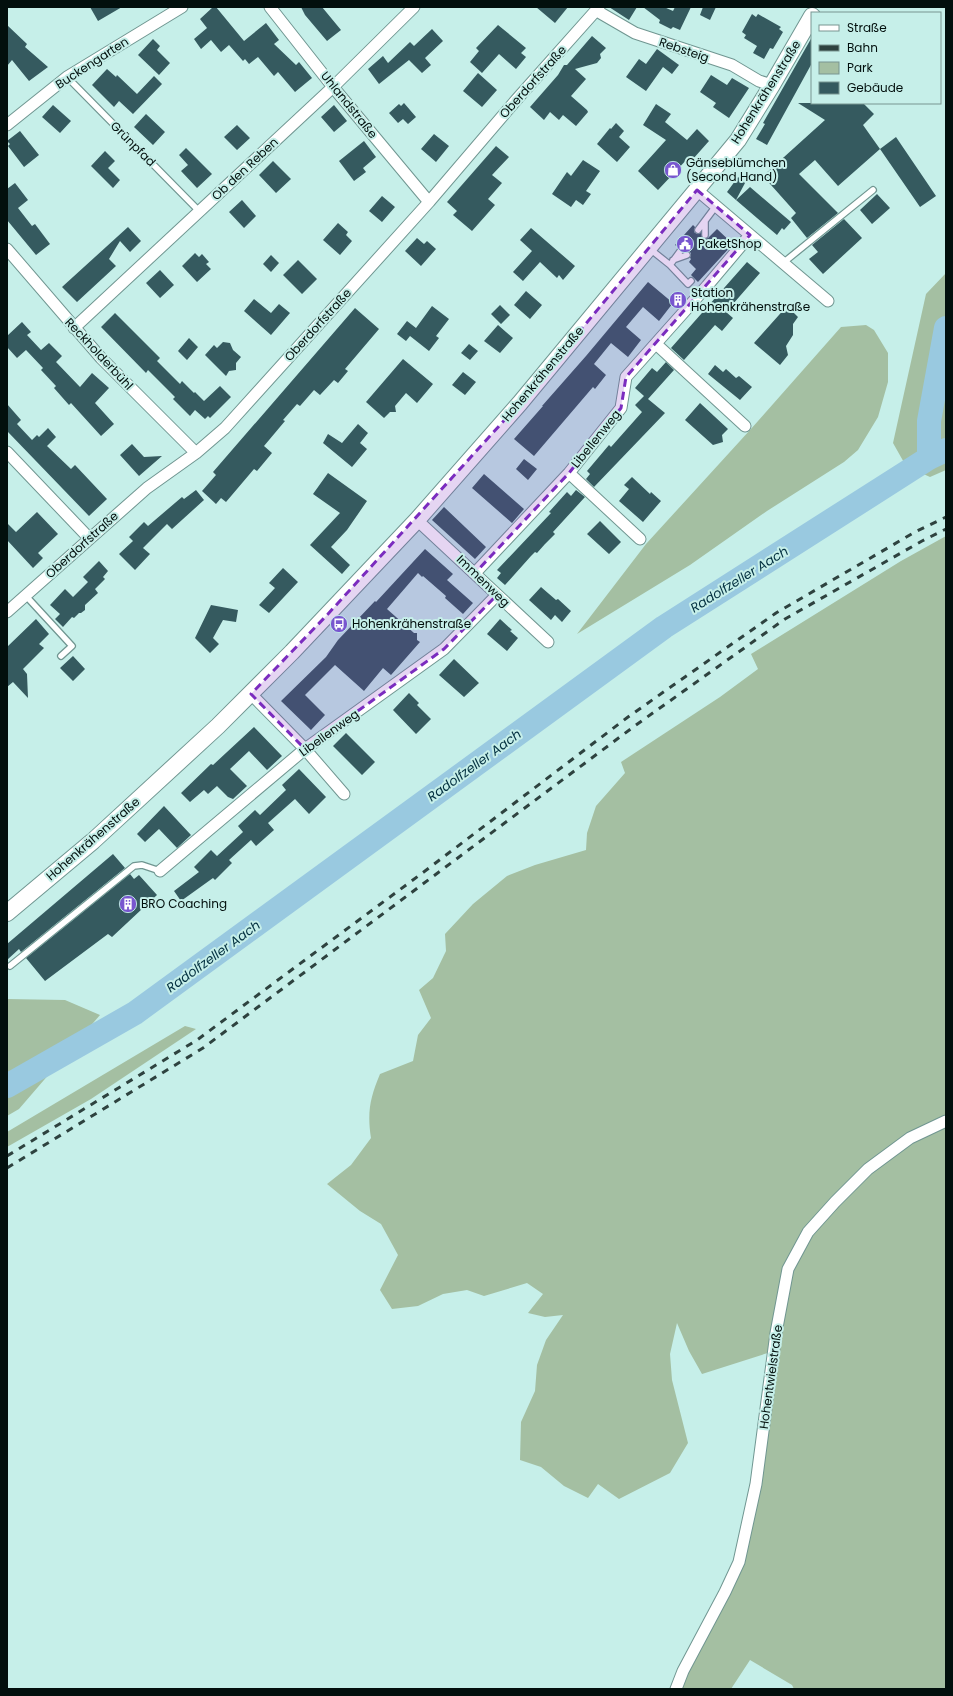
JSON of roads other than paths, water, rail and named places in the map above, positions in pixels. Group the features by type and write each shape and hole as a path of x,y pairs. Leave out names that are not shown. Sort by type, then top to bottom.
{"main road":[{"name":"Hohenkrähenstraße","path":"7,913 92,841 190,752 292,652 417,520 520,403 738,140 811,18"}],"street":[{"name":"Buckengarten","path":"7,125 67,77 182,7"},
{"name":"Uhlandstraße","path":"270,7 333,87 429,202"},
{"name":"Ob den Reben","path":"74,328 333,87 414,7"},
{"name":"Rebsteig","path":"598,9 635,33 732,65 759,81 772,85"},
{"name":"Oberdorfstraße","path":"7,612 147,488 196,453 225,428 429,202 517,99 598,9"},
{"path":"697,190 828,300"},
{"name":"Libellenweg","path":"475,573 569,473 621,408 626,377 750,235"},
{"name":"Reckholderbühl","path":"7,249 100,358 196,453"},
{"path":"656,344 745,426"},
{"path":"7,452 89,538"},
{"name":"Libellenweg","path":"569,473 640,539"},
{"name":"Immenweg","path":"417,520 548,642"},
{"name":"Libellenweg","path":"160,871 305,750 444,650 497,596"},
{"path":"250,694 305,750 344,794"},
{"name":"Hohentwielstraße","path":"676,1689 683,1671 726,1592 739,1562 756,1484 776,1333 788,1269 808,1232 868,1169 910,1138 946,1121"}],"lane":[{"name":"Grünpfad","path":"67,77 199,211"},
{"path":"783,263 874,190"},
{"path":"698,230 716,206"},
{"path":"705,220 705,235"},
{"path":"648,248 671,262 688,284 691,281"},
{"path":"671,262 681,250"},
{"path":"671,262 687,255"},
{"path":"26,596 72,646 61,656"},
{"path":"10,966 134,866 142,864 160,871"}],"waterway":[{"path":"929,458 929,421 946,328"},
{"name":"Radolfzeller Aach","path":"7,1086 135,1013 664,627 929,458 946,450"}],"railway":[{"path":"7,1156 197,1040 425,871 628,717 776,613 915,532 946,517"},
{"path":"7,1168 203,1048 636,725 785,619 922,541 946,529"}],"place":[{"name":"Gänseblümchen (Second Hand)","path":"673,170"},
{"name":"PaketShop","path":"685,244"},
{"name":"Station Hohenkrähenstraße","path":"678,300"},
{"name":"Hohenkrähenstraße","path":"339,624"},
{"name":"BRO Coaching","path":"128,904"}]}
